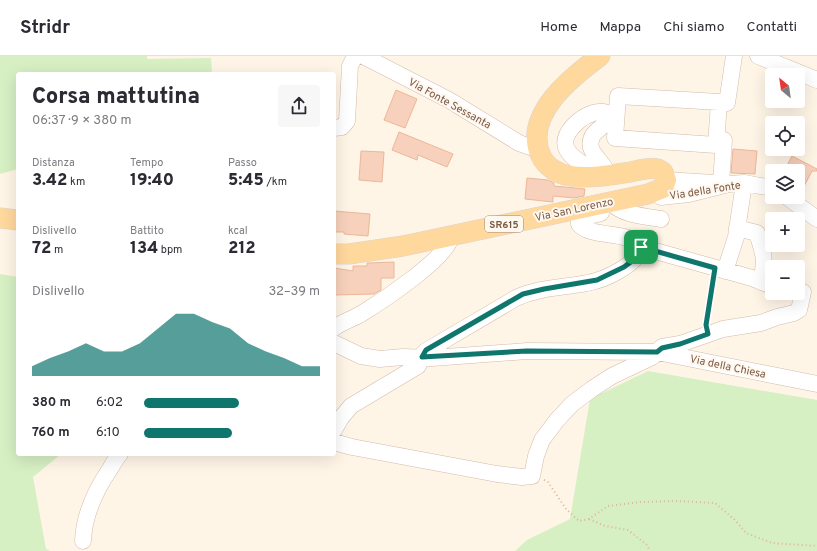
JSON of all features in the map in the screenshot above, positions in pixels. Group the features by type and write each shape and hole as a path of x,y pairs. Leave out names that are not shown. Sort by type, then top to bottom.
{"main road":[{"path":"600,56 566,83 552,99 545,112 538,130 538,146 544,161 558,173 571,176 603,175 654,168 663,172 663,188"},
{"name":"Via San Lorenzo","path":"336,254 375,251 451,236 612,203 655,192 663,188"},
{"path":"0,218 16,220"}],"street":[{"path":"336,128 342,127 347,121 350,66 355,56"},
{"name":"Via Fonte Sessanta","path":"363,56 449,100 519,143 530,147 538,146"},
{"path":"719,102 716,145 615,138 612,119 618,96 719,102 727,103 734,56"},
{"path":"758,56 817,80"},
{"path":"604,112 607,113 612,119 594,134 591,146 594,154 604,166 603,175 593,170 568,151 565,145 566,139 573,126 591,114 604,112"},
{"path":"720,269 732,251 737,228 724,140"},
{"name":"Via della Fonte","path":"663,188 731,184 765,187"},
{"path":"661,219 620,210 612,203 608,212 581,218 578,222 580,225 592,230 631,239 639,243 641,247 720,269 765,284"},
{"path":"797,204 817,219"},
{"path":"737,228 757,233 764,256 765,276"},
{"path":"336,327 360,314 423,270 446,248 451,240 451,236"},
{"path":"336,427 351,406 415,369 420,363 426,350 523,294 544,289 587,283 607,276 636,258 641,247"},
{"path":"336,443 352,447 497,474 522,477 532,476 536,456 542,440 557,420 572,404 592,389 612,376 646,361 662,348 680,344 723,329 761,323 794,313 799,310 806,293"},
{"name":"Via della Chiesa","path":"336,344 353,353 369,358 380,359 527,351 657,352 817,384"},
{"path":"83,541 83,529 90,504 101,483 119,456"}],"path":[{"path":"708,334 706,325 720,269"},
{"path":"532,476 548,482 566,509 579,521 589,519 608,506 677,500 715,503 735,520 746,533 772,543 817,546"},
{"path":"589,519 605,526 628,530 647,545 650,551"}],"green space":[{"path":"0,56 147,56 147,59 211,58 212,72 16,72 16,170 0,174"},
{"path":"0,274 16,277 16,456 59,456 33,477 46,549 50,551 0,551"},
{"path":"648,371 817,400 817,551 515,551 527,540 570,519 590,399"}],"building":[{"path":"396,90 417,99 405,128 384,120"},
{"path":"399,132 453,154 447,167 418,155 417,160 392,150"},
{"path":"733,149 757,151 755,174 731,173"},
{"path":"361,151 384,152 382,182 359,180"},
{"path":"792,156 817,169 817,171 812,171 805,184 805,164 788,164"},
{"path":"527,178 548,180 554,183 554,186 585,189 584,196 574,198 553,196 553,202 525,199"},
{"path":"336,211 370,214 368,236 344,234 344,232 336,232"},
{"path":"394,262 394,278 381,278 381,290 374,294 336,295 336,268 353,271 353,266 367,266 367,263"}],"route":[{"path":"641,247 715,268 706,325 708,334 680,344 658,349 657,352 527,351 422,357 426,350 523,294 597,280 630,263 636,258 641,247"}]}
